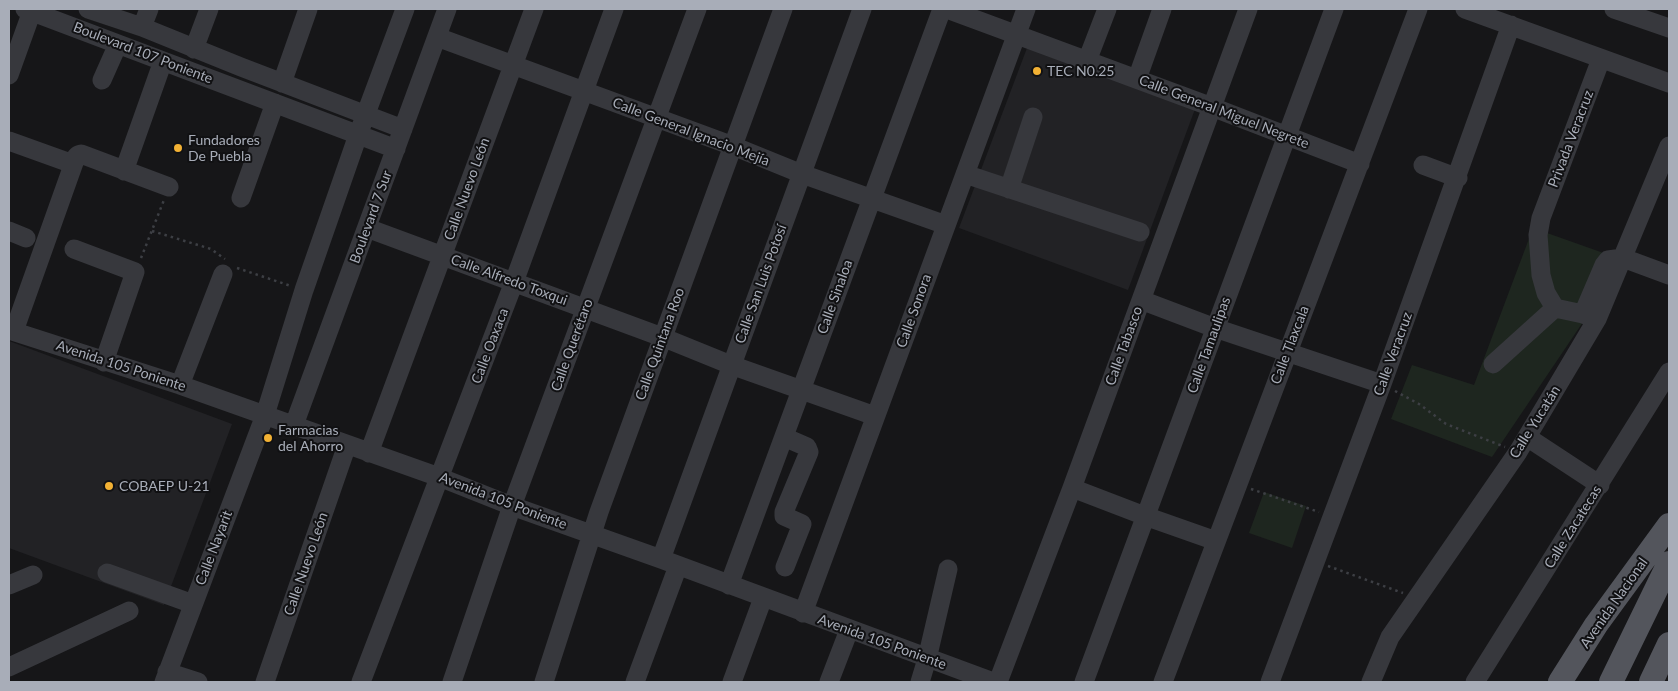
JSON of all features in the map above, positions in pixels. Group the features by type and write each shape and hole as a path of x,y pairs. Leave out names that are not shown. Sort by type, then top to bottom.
{"main road":[{"name":"Avenida Nacional","path":"1560,682 1596,625 1669,525"},
{"path":"1612,682 1669,563"},
{"path":"1596,625 1640,626"},
{"path":"1651,682 1669,644"}],"street":[{"path":"73,27 80,9"},
{"name":"Boulevard 107 Poniente","path":"88,9 132,19 194,49 403,129"},
{"path":"132,19 149,9"},
{"path":"194,49 209,9"},
{"path":"282,83 308,9"},
{"path":"265,415 304,290 358,135 405,9"},
{"name":"Boulevard 7 Sur","path":"294,425 448,9"},
{"name":"Calle Nuevo León","path":"369,453 534,9"},
{"name":"Calle Oaxaca","path":"360,682 514,282 614,9"},
{"name":"Calle Querétaro","path":"452,682 512,506 698,9"},
{"name":"Calle Quintana Roo","path":"544,682 592,534 662,337 783,9"},
{"name":"Calle San Luis Potosí","path":"661,559 862,9"},
{"name":"Calle Sinaloa","path":"729,585 942,9"},
{"name":"Calle General Miguel Negrete","path":"947,9 1360,164"},
{"name":"Calle Sonora","path":"803,613 1026,9"},
{"path":"1087,61 1107,9"},
{"path":"1137,79 1162,9"},
{"name":"Calle Tabasco","path":"998,682 1072,488 1248,9"},
{"name":"Calle Tamaulipas","path":"1084,682 1334,9"},
{"name":"Calle Tlaxcala","path":"1163,682 1418,9"},
{"path":"1465,9 1669,83"},
{"path":"1614,9 1669,28"},
{"path":"9,75 28,10"},
{"name":"Boulevard 107 Poniente","path":"28,10 396,149"},
{"name":"Calle Veracruz","path":"1270,682 1458,178 1511,25"},
{"name":"Calle General Ignacio Mejía","path":"437,37 733,146 802,174 946,225"},
{"path":"102,80 118,44"},
{"name":"Privada Veracruz","path":"1554,308 1546,293 1541,275 1538,235 1541,218 1602,59"},
{"path":"124,171 162,61"},
{"path":"233,88 241,67"},
{"path":"241,198 275,103"},
{"path":"1009,188 1033,117"},
{"path":"9,142 124,171 169,187"},
{"name":"Calle Yucatán","path":"1371,682 1390,637 1522,444 1623,258 1669,146"},
{"path":"11,331 76,159"},
{"path":"1423,165 1458,178"},
{"path":"965,174 1140,232"},
{"name":"Calle Alfredo Toxqui","path":"367,228 662,337 731,365 876,416"},
{"path":"74,249 135,272 104,362"},
{"path":"1623,258 1669,275"},
{"path":"180,385 223,274"},
{"path":"1141,300 1216,328 1382,384"},
{"path":"1493,364 1554,308 1590,317"},
{"name":"Avenida 105 Poniente","path":"11,331 180,385 294,425 993,682"},
{"name":"Calle Zacatecas","path":"1475,682 1669,372"},
{"name":"Calle Nayarit","path":"165,677 265,415"},
{"path":"784,437 807,447 809,452 784,512 784,516 802,524 785,567"},
{"path":"1522,444 1600,485"},
{"name":"Calle Nuevo León","path":"265,682 347,445"},
{"path":"1072,488 1216,541"},
{"path":"635,682 678,566"},
{"path":"920,682 928,659 948,569"},
{"path":"107,573 193,604"},
{"path":"9,585 33,576"},
{"path":"1619,682 1669,578"},
{"path":"732,682 763,598"},
{"path":"13,672 129,611"},
{"path":"830,682 849,630"},
{"path":"1647,682 1669,635"},
{"path":"165,677 198,682"}],"path":[{"path":"135,272 169,187"},
{"path":"1382,384 1419,404 1446,424 1522,444"},
{"path":"1237,485 1332,516"},
{"path":"1316,561 1416,598"}],"shaded area":[{"path":"1027,48 1195,109 1128,290 959,228"},
{"path":"1533,228 1612,256 1583,322 1492,457 1391,419 1412,365 1474,385"},
{"name":"COBAEP U-21","path":"9,341 232,424 164,605 9,548"},
{"path":"1264,492 1306,506 1292,548 1249,533"}],"place":[{"name":"TEC N0.25","path":"1037,71"},
{"name":"Fundadores De Puebla","path":"178,148"},
{"name":"Farmacias del Ahorro","path":"268,438"},
{"name":"COBAEP U-21","path":"109,486"}]}
